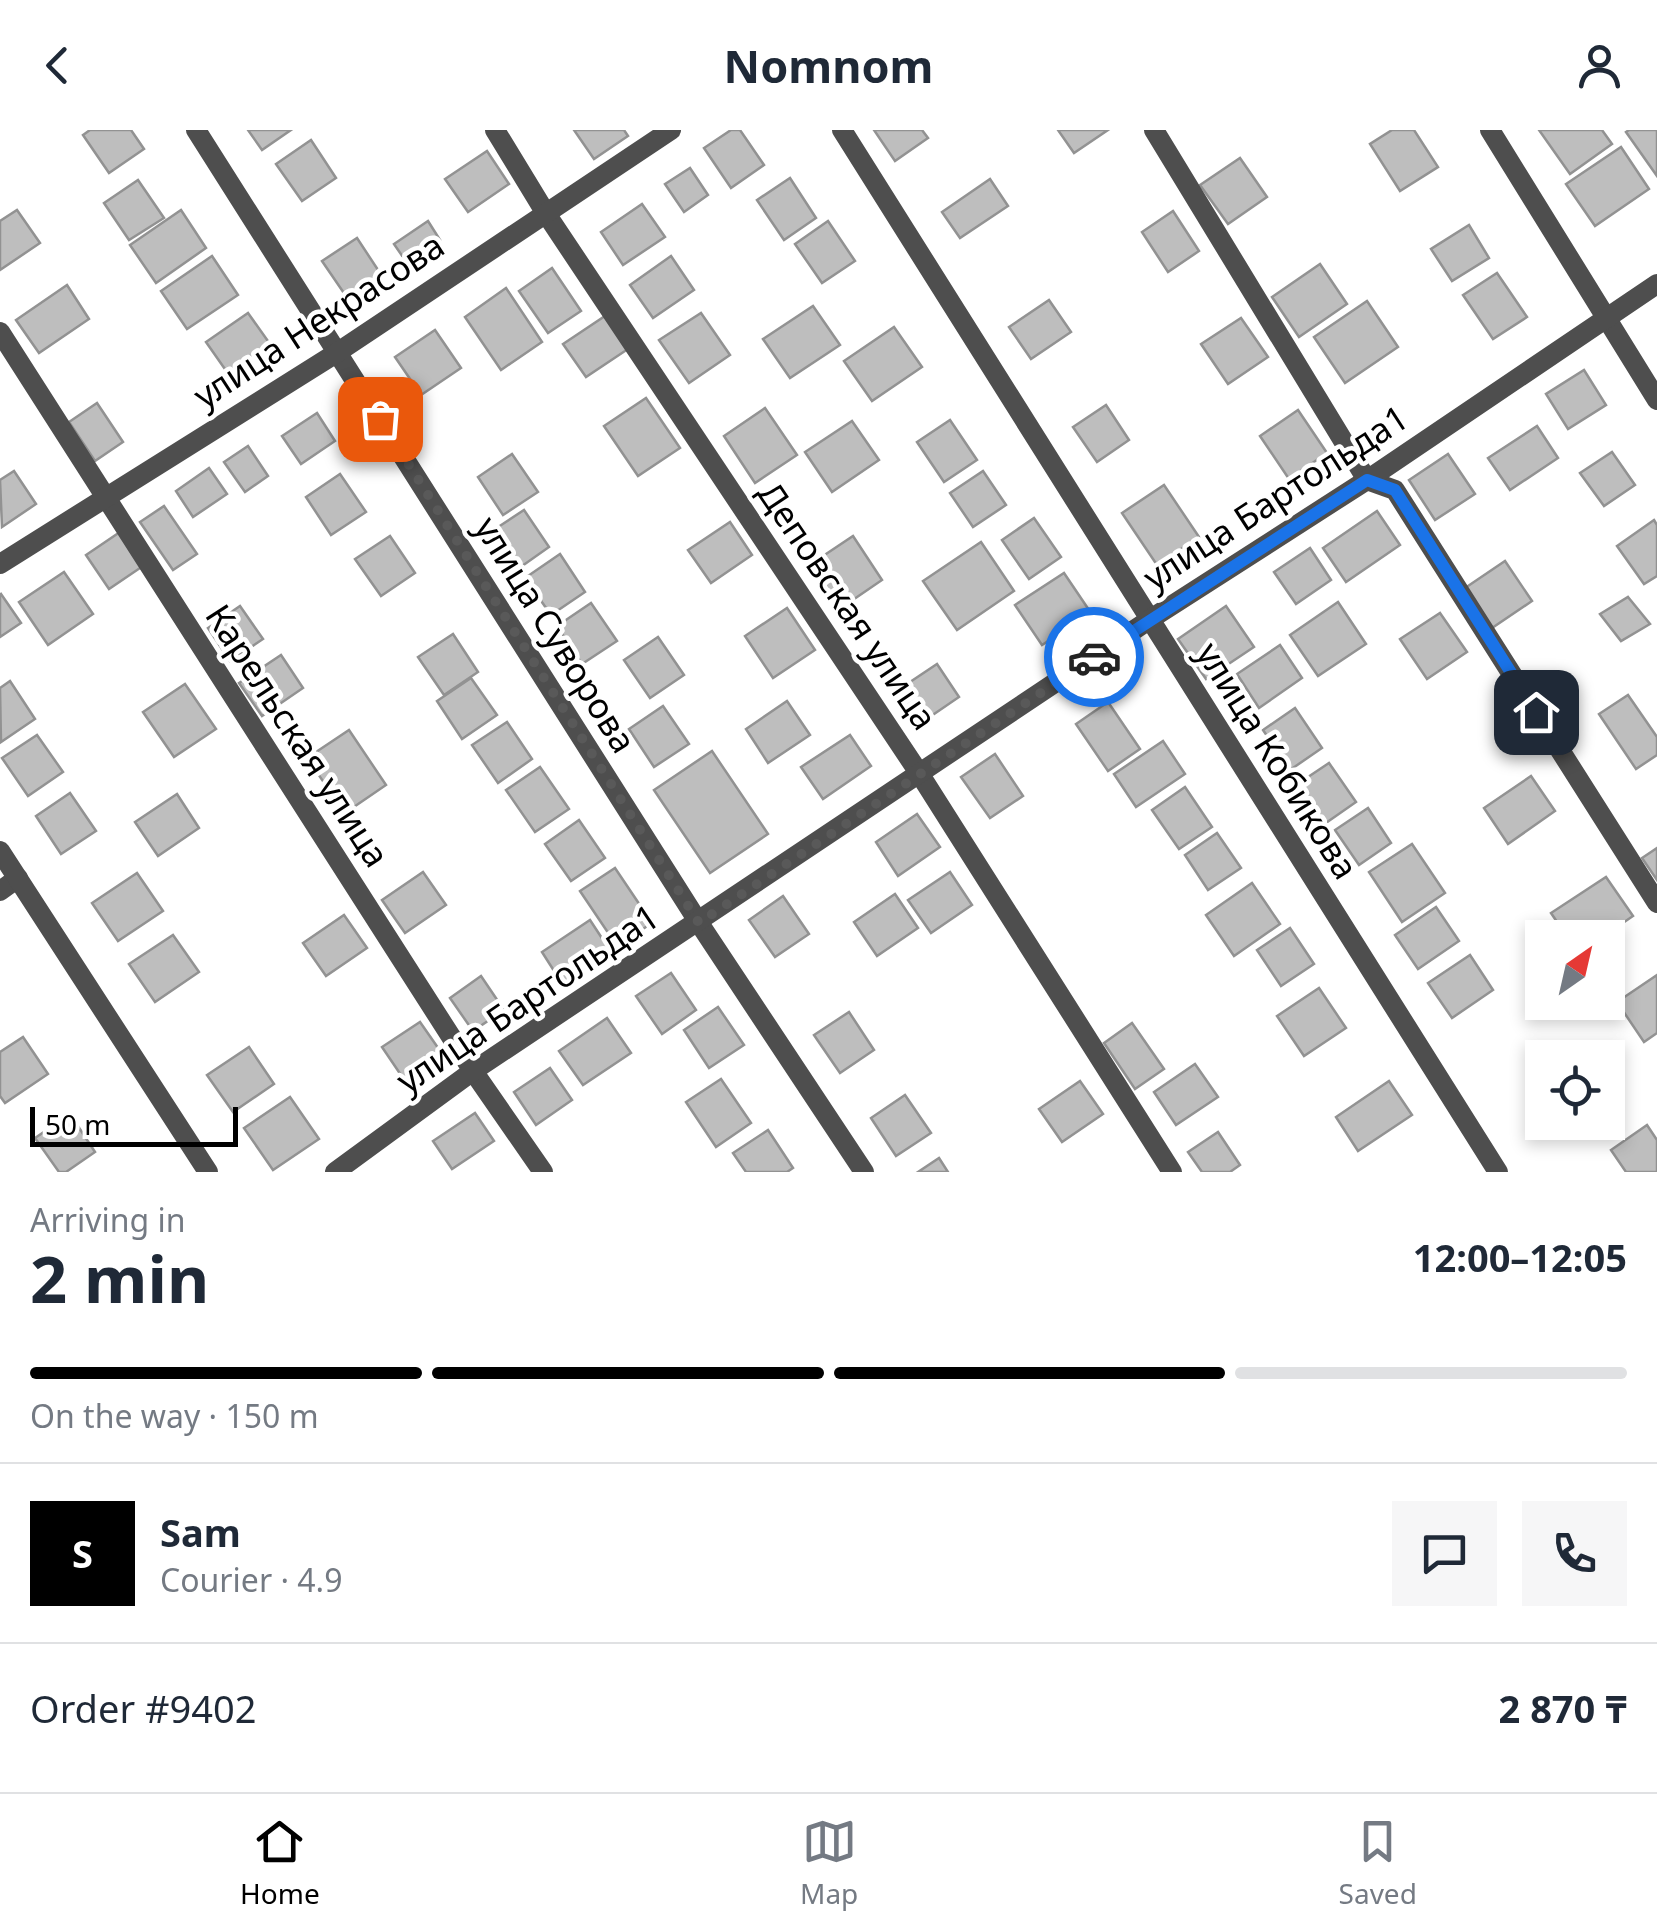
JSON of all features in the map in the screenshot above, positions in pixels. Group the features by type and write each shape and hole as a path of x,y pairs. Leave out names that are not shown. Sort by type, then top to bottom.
{"street":[{"name":"улица Суворова","path":"196,130 699,923 864,1172"},
{"name":"Деповская улица","path":"495,130 545,212 919,773 1172,1172"},
{"name":"улица Некрасова","path":"0,564 338,352 671,130"},
{"name":"улица Кобикова","path":"842,130 1498,1172"},
{"path":"1154,130 1367,480 1395,490 1657,903"},
{"path":"1490,130 1657,400"},
{"name":"улица Бартольда1","path":"336,1172 473,1071 1657,284"},
{"name":"Карельская улица","path":"0,332 473,1071 543,1172"},
{"path":"0,850 9,884 208,1172"}],"building":[{"path":"90,130 131,130 144,149 109,173 83,135"},
{"path":"248,130 291,130 262,150"},
{"path":"574,130 624,130 628,136 594,159"},
{"path":"731,130 740,130 764,165 731,188 704,148"},
{"path":"874,130 922,130 928,138 895,161"},
{"path":"1058,130 1108,130 1074,153"},
{"path":"1392,130 1414,130 1438,167 1400,191 1370,144"},
{"path":"1539,130 1602,130 1612,144 1570,174"},
{"path":"1657,130 1657,176 1626,132"},
{"path":"311,140 336,178 302,201 276,164"},
{"path":"1621,147 1649,189 1595,226 1566,184"},
{"path":"487,151 509,184 468,212 445,179"},
{"path":"1240,158 1267,197 1228,224 1200,185"},
{"path":"690,168 708,195 684,212 665,184"},
{"path":"790,178 816,218 784,240 757,200"},
{"path":"990,179 1008,206 960,238 942,212"},
{"path":"138,180 164,218 129,240 104,203"},
{"path":"642,204 665,237 623,265 601,232"},
{"path":"17,210 40,243 0,270 0,221"},
{"path":"181,210 206,248 156,283 130,245"},
{"path":"1173,211 1199,251 1168,272 1142,232"},
{"path":"428,221 440,240 407,263 394,244"},
{"path":"828,221 855,261 822,283 795,244"},
{"path":"1469,225 1489,258 1452,281 1431,249"},
{"path":"357,238 382,276 348,299 322,261"},
{"path":"212,256 238,295 187,329 161,291"},
{"path":"671,256 694,290 653,318 630,285"},
{"path":"1320,264 1347,304 1299,337 1272,297"},
{"path":"552,268 581,311 548,333 519,291"},
{"path":"1497,273 1527,317 1493,339 1463,295"},
{"path":"67,285 89,319 39,353 16,320"},
{"path":"506,288 542,342 501,370 465,317"},
{"path":"1049,300 1071,332 1031,359 1009,327"},
{"path":"1367,301 1398,347 1345,383 1314,337"},
{"path":"813,306 840,345 790,378 763,339"},
{"path":"248,313 270,344 227,372 206,342"},
{"path":"701,313 730,355 689,383 659,340"},
{"path":"605,316 628,349 586,377 563,344"},
{"path":"1241,318 1268,357 1228,384 1201,344"},
{"path":"894,327 922,367 872,401 844,361"},
{"path":"435,330 461,368 421,395 395,357"},
{"path":"1584,370 1606,405 1568,429 1546,394"},
{"path":"646,398 680,448 638,476 604,426"},
{"path":"97,403 123,442 95,461 69,422"},
{"path":"1106,405 1129,440 1097,462 1073,427"},
{"path":"765,408 797,455 755,483 724,436"},
{"path":"1298,410 1327,453 1289,479 1260,436"},
{"path":"317,413 335,441 301,464 282,436"},
{"path":"950,420 977,460 944,482 917,442"},
{"path":"852,421 879,460 832,492 805,452"},
{"path":"1537,426 1558,458 1510,490 1488,458"},
{"path":"248,446 268,476 245,492 224,462"},
{"path":"1612,452 1635,485 1604,506 1580,473"},
{"path":"512,454 538,492 503,515 478,477"},
{"path":"1448,454 1475,494 1435,520 1409,480"},
{"path":"209,468 227,494 193,517 176,491"},
{"path":"14,471 36,504 2,527 0,480"},
{"path":"983,471 1006,505 973,527 950,493"},
{"path":"340,474 366,512 331,535 306,497"},
{"path":"1164,485 1199,537 1157,565 1122,513"},
{"path":"164,506 197,554 173,570 140,522"},
{"path":"524,510 549,547 515,571 489,533"},
{"path":"1377,511 1400,545 1346,582 1323,548"},
{"path":"1034,518 1061,557 1029,579 1002,540"},
{"path":"1654,520 1657,576 1644,584 1617,546"},
{"path":"730,522 752,555 711,583 688,550"},
{"path":"120,532 143,566 109,589 86,555"},
{"path":"390,536 415,573 381,596 355,559"},
{"path":"853,536 882,580 841,608 811,564"},
{"path":"981,542 1014,591 957,630 923,581"},
{"path":"1310,548 1331,580 1296,604 1274,572"},
{"path":"560,554 585,592 551,615 525,578"},
{"path":"1505,561 1532,601 1492,628 1465,588"},
{"path":"64,572 93,614 48,645 19,602"},
{"path":"1064,573 1091,613 1042,645 1015,605"},
{"path":"0,595 21,623 0,637"},
{"path":"1628,597 1650,624 1621,641 1600,614"},
{"path":"1338,602 1366,644 1318,676 1290,635"},
{"path":"591,603 617,641 582,664 557,626"},
{"path":"240,606 263,639 230,661 208,628"},
{"path":"1226,606 1254,647 1206,679 1178,639"},
{"path":"787,608 815,650 773,678 745,636"},
{"path":"1440,613 1467,652 1427,679 1400,639"},
{"path":"453,634 478,672 444,695 418,657"},
{"path":"658,637 684,675 650,698 624,660"},
{"path":"1280,645 1302,678 1259,708 1237,674"},
{"path":"281,655 303,688 262,716 239,683"},
{"path":"937,664 959,697 918,725 895,692"},
{"path":"471,678 497,715 462,739 437,701"},
{"path":"10,681 35,719 1,742 0,688"},
{"path":"185,684 216,729 174,757 143,712"},
{"path":"1628,695 1657,737 1657,755 1636,769 1599,714"},
{"path":"787,701 810,735 768,763 746,729"},
{"path":"1108,702 1140,749 1108,771 1076,724"},
{"path":"663,706 689,744 654,767 629,729"},
{"path":"1295,708 1322,748 1290,770 1263,730"},
{"path":"507,722 532,759 498,783 472,745"},
{"path":"349,730 386,785 345,813 307,758"},
{"path":"37,735 63,772 28,796 2,758"},
{"path":"850,735 871,766 823,799 801,767"},
{"path":"1163,741 1185,774 1136,807 1114,774"},
{"path":"712,751 768,834 710,873 654,790"},
{"path":"995,754 1023,796 990,818 961,777"},
{"path":"1329,763 1356,802 1323,825 1296,785"},
{"path":"540,767 569,809 535,832 506,790"},
{"path":"1531,776 1555,811 1508,844 1484,808"},
{"path":"1185,787 1212,827 1179,849 1152,810"},
{"path":"70,793 96,831 61,854 36,816"},
{"path":"177,794 199,828 158,856 135,822"},
{"path":"1368,808 1391,843 1359,865 1335,830"},
{"path":"917,814 940,847 898,876 876,842"},
{"path":"579,820 605,858 571,881 545,844"},
{"path":"1217,833 1241,868 1208,890 1185,855"},
{"path":"1412,844 1445,893 1402,922 1369,872"},
{"path":"1657,848 1657,880 1642,858"},
{"path":"615,868 652,923 617,946 580,891"},
{"path":"423,872 446,905 405,933 382,900"},
{"path":"950,872 972,905 931,933 908,900"},
{"path":"137,873 163,911 118,941 92,903"},
{"path":"1606,877 1633,916 1625,922 1556,920 1551,913"},
{"path":"1252,883 1280,924 1234,956 1206,915"},
{"path":"895,894 918,928 877,956 854,922"},
{"path":"783,896 809,934 775,957 749,920"},
{"path":"1436,907 1459,941 1418,969 1395,935"},
{"path":"344,915 367,948 326,976 303,943"},
{"path":"590,920 611,952 563,985 542,952"},
{"path":"1290,928 1314,964 1281,986 1257,950"},
{"path":"173,935 199,972 155,1002 129,964"},
{"path":"1470,955 1493,990 1452,1018 1428,983"},
{"path":"671,973 696,1010 662,1034 636,996"},
{"path":"1657,975 1657,1033 1644,1042 1625,1014 1625,997"},
{"path":"481,976 504,1010 473,1031 450,998"},
{"path":"1319,988 1346,1028 1304,1056 1277,1016"},
{"path":"718,1007 744,1045 709,1068 684,1030"},
{"path":"849,1012 874,1050 840,1073 814,1035"},
{"path":"607,1018 631,1053 583,1085 559,1051"},
{"path":"420,1022 443,1055 405,1081 382,1047"},
{"path":"1132,1023 1164,1069 1135,1089 1104,1043"},
{"path":"23,1037 48,1074 5,1103 0,1096 0,1052"},
{"path":"249,1047 274,1084 233,1112 207,1075"},
{"path":"1195,1064 1218,1097 1176,1125 1154,1092"},
{"path":"550,1068 572,1100 536,1125 514,1092"},
{"path":"721,1079 751,1123 716,1147 686,1102"},
{"path":"1080,1081 1103,1114 1062,1142 1039,1109"},
{"path":"1389,1081 1412,1115 1358,1151 1336,1117"},
{"path":"905,1095 931,1133 896,1156 871,1118"},
{"path":"290,1097 319,1139 273,1170 244,1128"},
{"path":"475,1113 494,1141 452,1169 433,1141"},
{"path":"70,1114 95,1152 66,1172 59,1172 35,1138"},
{"path":"1647,1125 1657,1140 1657,1172 1626,1172 1611,1150"},
{"path":"768,1130 793,1168 787,1172 746,1172 733,1153"},
{"path":"1218,1132 1240,1165 1230,1172 1202,1172 1188,1152"},
{"path":"939,1158 948,1172 918,1172"}],"way so far":[{"path":"380,419 699,923 1094,657"}],"route":[{"path":"1094,657 1367,480 1395,490 1536,712"}]}
